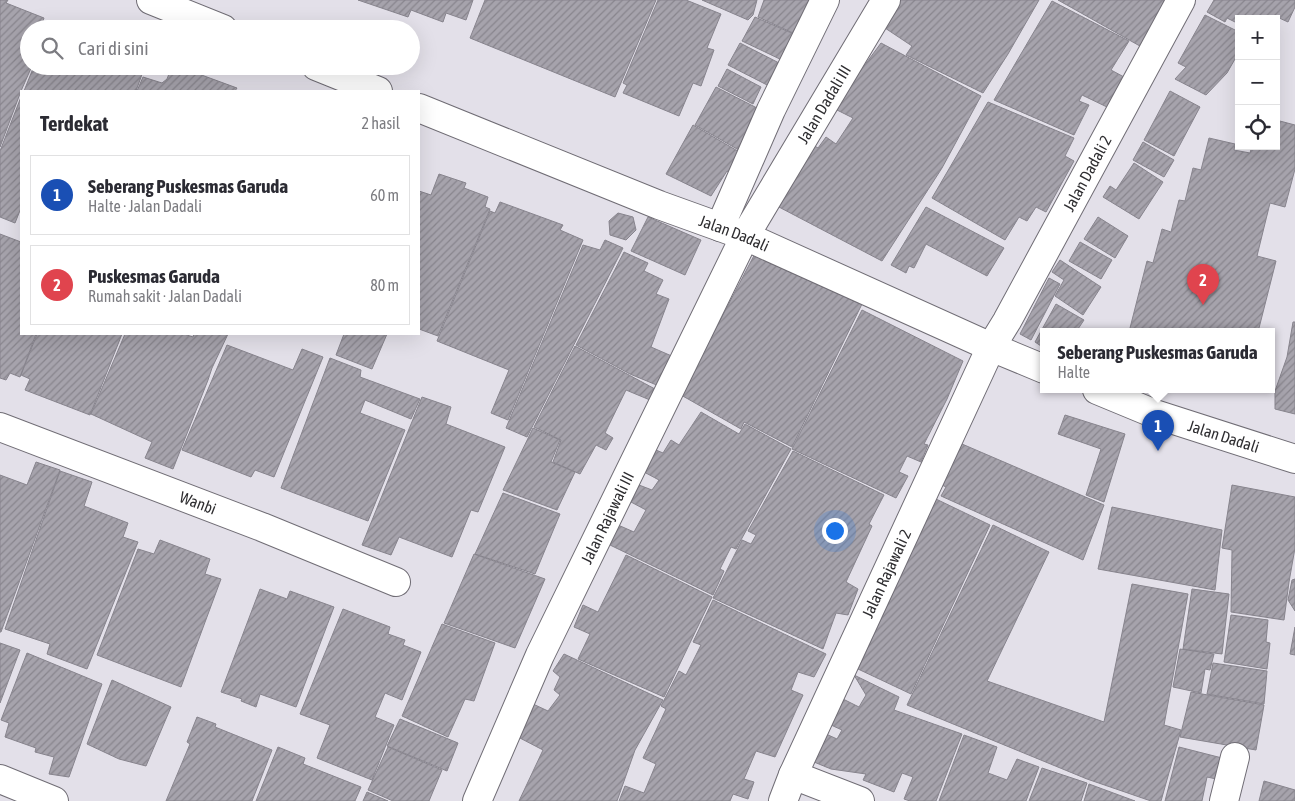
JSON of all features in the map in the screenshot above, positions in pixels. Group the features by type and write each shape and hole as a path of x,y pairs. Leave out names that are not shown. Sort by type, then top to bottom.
{"street":[{"path":"151,0 201,20"},
{"path":"733,232 771,110 825,0"},
{"name":"Jalan Dadali III","path":"733,232 761,210 886,0"},
{"name":"Jalan Dadali 2","path":"991,347 1012,312 1181,0"},
{"path":"338,75 376,90"},
{"name":"Jalan Dadali","path":"420,108 660,205 733,232 1040,367"},
{"name":"Jalan Rajawali III","path":"477,801 540,655 733,232"},
{"name":"Jalan Rajawali 2","path":"783,801 792,776 991,347"},
{"name":"Jalan Dadali","path":"1104,393 1156,414 1295,459"},
{"name":"Wanbi","path":"0,427 262,527 396,582"},
{"path":"1224,801 1235,757"},
{"path":"792,776 860,801"},
{"path":"0,779 54,801"}],"building":[{"path":"0,0 8,0 6,3 44,18 43,20 20,20 20,75 28,75 20,90 0,147"},
{"path":"358,0 473,0 466,20 446,13 443,22 411,10 408,17"},
{"path":"485,0 656,0 615,97 470,38"},
{"path":"658,0 686,0 721,14 707,48 714,50 701,86 693,83 679,116 623,93 627,85 623,83"},
{"path":"702,0 757,0 753,15 748,20"},
{"path":"764,0 814,0 804,25 795,28 793,33 758,17"},
{"path":"892,0 1039,0 983,93 906,55 912,46 885,28 895,13 887,7"},
{"path":"1058,0 1168,0 1147,50"},
{"path":"1214,0 1295,0 1295,7 1288,22 1280,18 1280,15 1235,15 1235,22 1227,18 1225,22 1207,12"},
{"path":"1052,1 1129,41 1111,70 1124,77 1107,107 1082,95 1079,101 1089,105 1074,135 994,100"},
{"path":"1205,15 1235,30 1235,59 1227,73 1206,95 1175,79 1186,67 1178,63"},
{"path":"755,17 796,35 784,61 742,41"},
{"path":"740,43 783,65 771,87 728,65"},
{"path":"881,43 981,96 942,168 882,261 777,206 813,145 818,148 826,137 836,144 853,118 833,108"},
{"path":"727,69 761,87 753,104 718,86"},
{"path":"30,75 142,75 136,90 24,90"},
{"path":"169,75 202,75 237,88 236,90 137,90 143,77 162,83"},
{"path":"716,87 759,109 744,153 695,125"},
{"path":"1170,91 1200,107 1174,156 1144,140"},
{"path":"20,100 20,210 15,223 0,217 0,151"},
{"path":"988,102 1074,138 1065,156 1074,161 1046,212 1036,207 1027,221 1019,217 1005,240 932,198"},
{"path":"1280,121 1295,125 1295,169 1285,207 1270,203 1257,256 1276,261 1259,328 1130,328 1147,261 1153,263 1162,229 1171,232 1179,200 1185,201 1193,168 1201,170 1209,138 1235,144 1234,150 1250,153 1251,150 1280,150"},
{"path":"693,125 748,157 736,176 727,171 711,196 666,174"},
{"path":"1143,142 1174,160 1164,177 1133,160"},
{"path":"1134,163 1163,182 1139,219 1103,197 1110,186 1116,190"},
{"path":"439,174 466,183 464,188 488,197 485,207 490,209 438,336 420,329 420,191 431,195"},
{"path":"500,202 563,225 560,230 583,240 508,420 491,413 509,370 437,341 490,211 495,213"},
{"path":"926,207 1004,248 987,276 926,244 914,268 909,266 906,273 891,265"},
{"path":"618,213 633,217 636,230 626,240 610,235 609,221"},
{"path":"648,217 701,240 685,275 631,251"},
{"path":"1098,217 1128,236 1115,258 1084,239"},
{"path":"0,234 20,242 20,335 36,335 20,377 10,373 6,380 0,378"},
{"path":"605,240 623,248 527,437 506,428 583,245 600,250"},
{"path":"1080,242 1112,260 1101,279 1069,261"},
{"path":"759,246 862,304 792,447 744,422 741,429 681,395"},
{"path":"624,252 648,263 644,271 663,280 656,294 669,299 651,347 674,357 659,386 630,374 576,345"},
{"path":"1060,260 1101,287 1083,315 1055,296 1064,280 1052,272"},
{"path":"1049,278 1060,284 1031,340 1020,334"},
{"path":"1056,304 1084,320 1079,328 1043,328"},
{"path":"862,310 963,361 947,399 924,444 928,445 921,462 907,456 899,472 908,476 896,498 792,449"},
{"path":"1293,322 1295,322 1295,414 1275,409 1275,391 1287,357"},
{"path":"1040,333 1040,345 1035,342"},
{"path":"37,335 122,335 90,415 25,390 30,379 21,375"},
{"path":"125,335 187,335 193,337 194,335 228,335 212,368 173,469 145,458 152,442 91,414"},
{"path":"344,335 387,335 372,369 336,355"},
{"path":"227,345 293,370 302,349 323,357 274,477 255,470 251,477 182,450"},
{"path":"575,346 655,389 650,400 626,390 605,433 613,438 606,450 596,445 580,474 553,462 561,440 534,427"},
{"path":"330,358 361,370 360,377 420,399 411,419 365,400 360,413 405,430 368,521 281,488"},
{"path":"422,397 451,407 446,424 505,447 478,512 471,510 452,557 399,537 391,555 362,545"},
{"path":"701,412 739,434 745,424 791,449 736,549 731,547 720,569 724,571 713,595 610,545 618,525 634,532 646,510 631,502 639,485 652,490 659,480 644,472 656,450 663,453 671,440 679,445"},
{"path":"1065,415 1125,434 1104,502 1086,495 1101,449 1058,434"},
{"path":"533,428 560,440 551,462 575,472 557,510 503,490"},
{"path":"962,444 1104,505 1083,560 941,496 946,487 942,485"},
{"path":"793,451 884,495 869,524 872,526 846,582 858,589 848,615 836,613 823,649 713,598 742,540 751,544 756,535 748,531"},
{"path":"36,462 60,470 0,632 0,475 27,485"},
{"path":"60,471 92,482 84,506 128,523 123,537 138,542 87,669 47,654 50,644 5,629"},
{"path":"1232,485 1295,497 1295,548 1284,620 1231,612 1232,550 1222,548"},
{"path":"503,493 560,514 535,574 475,554"},
{"path":"936,499 990,525 911,694 858,669"},
{"path":"1112,507 1222,530 1215,590 1098,569"},
{"path":"993,525 1049,552 987,681 1104,722 1132,584 1188,594 1164,725 1181,730 1161,801 1151,801 1087,779 907,705"},
{"path":"160,540 210,559 205,574 221,579 181,687 97,655 138,549 154,554"},
{"path":"474,554 545,579 515,648 444,623"},
{"path":"626,555 712,597 664,697 578,659 590,634 574,627 583,605 598,612"},
{"path":"1295,579 1295,611 1288,600 1292,580"},
{"path":"260,589 287,599 290,591 334,607 296,707 260,694 256,707 241,701 242,699 221,692"},
{"path":"1192,589 1229,594 1222,654 1183,649"},
{"path":"713,600 826,654 814,677 798,672 791,690 803,695 775,757 756,751 744,779 754,782 748,799 733,794 730,801 619,801 625,786 644,793 656,764 643,758 666,709 661,706 679,671 686,675 701,645 693,642"},
{"path":"343,609 390,627 388,634 405,640 403,645 421,652 402,700 385,693 375,717 394,725 372,780 317,758 330,725 300,714"},
{"path":"1231,615 1268,620 1266,642 1270,643 1267,669 1224,662"},
{"path":"442,624 495,643 474,701 465,699 448,737 402,716"},
{"path":"1295,627 1295,655 1290,654"},
{"path":"0,643 20,650 0,703"},
{"path":"1180,649 1214,654 1210,670 1205,669 1201,693 1173,687"},
{"path":"27,653 102,684 69,777 49,774 54,757 35,752 36,748 5,737 9,723 1,720"},
{"path":"564,654 663,700 635,750 617,801 519,801 543,750 518,737 533,704 548,711 560,695 554,690 560,677 553,671"},
{"path":"1213,663 1267,671 1264,704 1207,694"},
{"path":"854,675 899,697 894,710 962,734 936,801 910,801 904,799 913,777 902,773 894,792 863,780 866,774 831,769 814,762 826,734 837,739 842,730 831,725 843,699 859,707 866,695"},
{"path":"112,680 171,707 146,766 119,759 87,744"},
{"path":"1191,692 1264,705 1256,750 1180,737"},
{"path":"197,717 216,724 215,727 272,750 252,801 166,801 190,744 187,742"},
{"path":"400,719 458,743 447,771 387,746"},
{"path":"964,735 997,747 988,773 1007,780 1017,759 1039,767 1026,801 939,801"},
{"path":"278,747 305,758 303,764 361,787 355,801 256,801"},
{"path":"388,747 442,770 429,801 393,801 368,790"},
{"path":"1179,747 1226,759 1221,780 1207,777 1202,801 1165,801"},
{"path":"1042,768 1087,783 1081,801 1029,801"},
{"path":"1264,781 1295,790 1295,801 1259,801"},
{"path":"1089,784 1135,801 1084,801"},
{"path":"367,792 388,801 363,801"}],"place":[{"name":"Puskesmas Garuda","path":"1203,305"},
{"name":"Seberang Puskesmas Garuda","path":"1158,451"}]}
